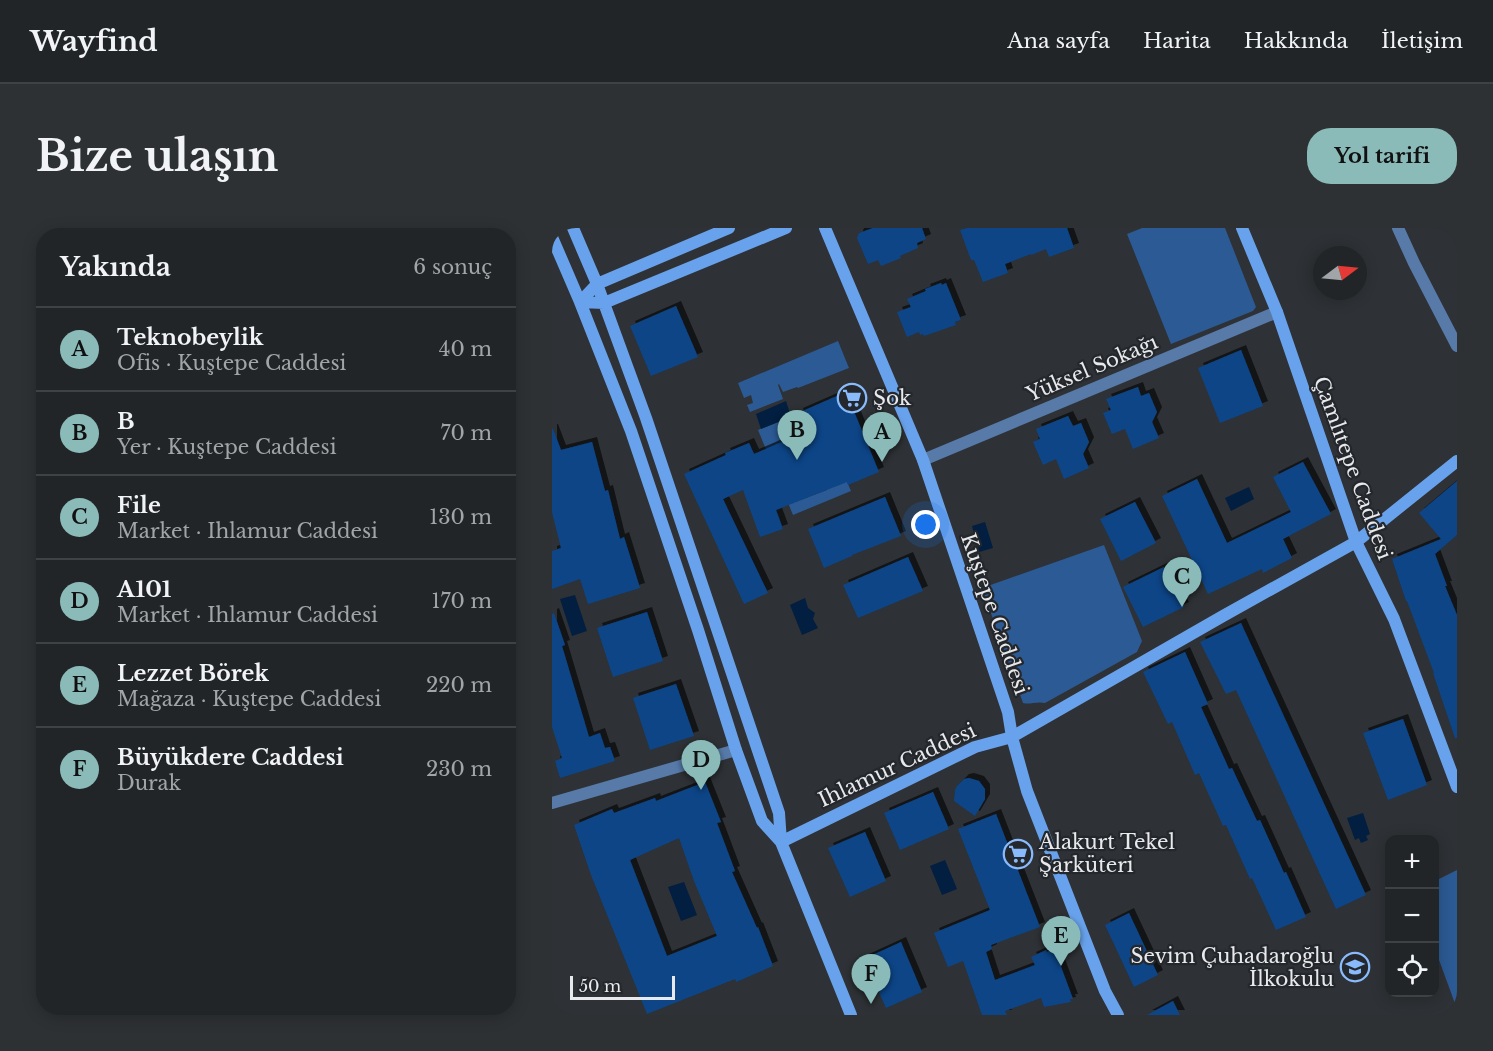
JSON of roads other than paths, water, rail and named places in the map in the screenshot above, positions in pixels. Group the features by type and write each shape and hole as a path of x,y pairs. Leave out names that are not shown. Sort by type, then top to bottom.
{"street":[{"path":"573,228 597,284 642,407 779,813 781,842 851,1015"},
{"path":"580,302 597,284 729,228"},
{"path":"580,302 604,303 786,228"},
{"name":"Kuştepe Caddesi","path":"825,228 923,460 1008,712 1012,736 1031,802 1105,992 1118,1015"},
{"name":"Çamlıtepe Caddesi","path":"1242,228 1277,312 1356,542 1394,620 1457,787"},
{"path":"1398,228 1457,346"},
{"path":"552,237 631,431 736,750 762,821 781,842"},
{"name":"Yüksel Sokağı","path":"923,460 1277,312"},
{"name":"Ihlamur Caddesi","path":"781,842 975,747 1012,736 1356,542 1457,461"},
{"path":"552,803 736,750 755,742"}],"place":[{"name":"Şok","path":"852,398"},
{"name":"B","path":"797,460"},
{"name":"Teknobeylik","path":"882,462"},
{"name":"File","path":"1182,607"},
{"name":"A101","path":"701,790"},
{"name":"Alakurt Tekel Şarküteri","path":"1018,854"},
{"name":"Lezzet Börek","path":"1061,966"},
{"name":"Sevim Çuhadaroğlu İlkokulu","path":"1355,967"},
{"name":"Büyükdere Caddesi","path":"871,1004"}]}
